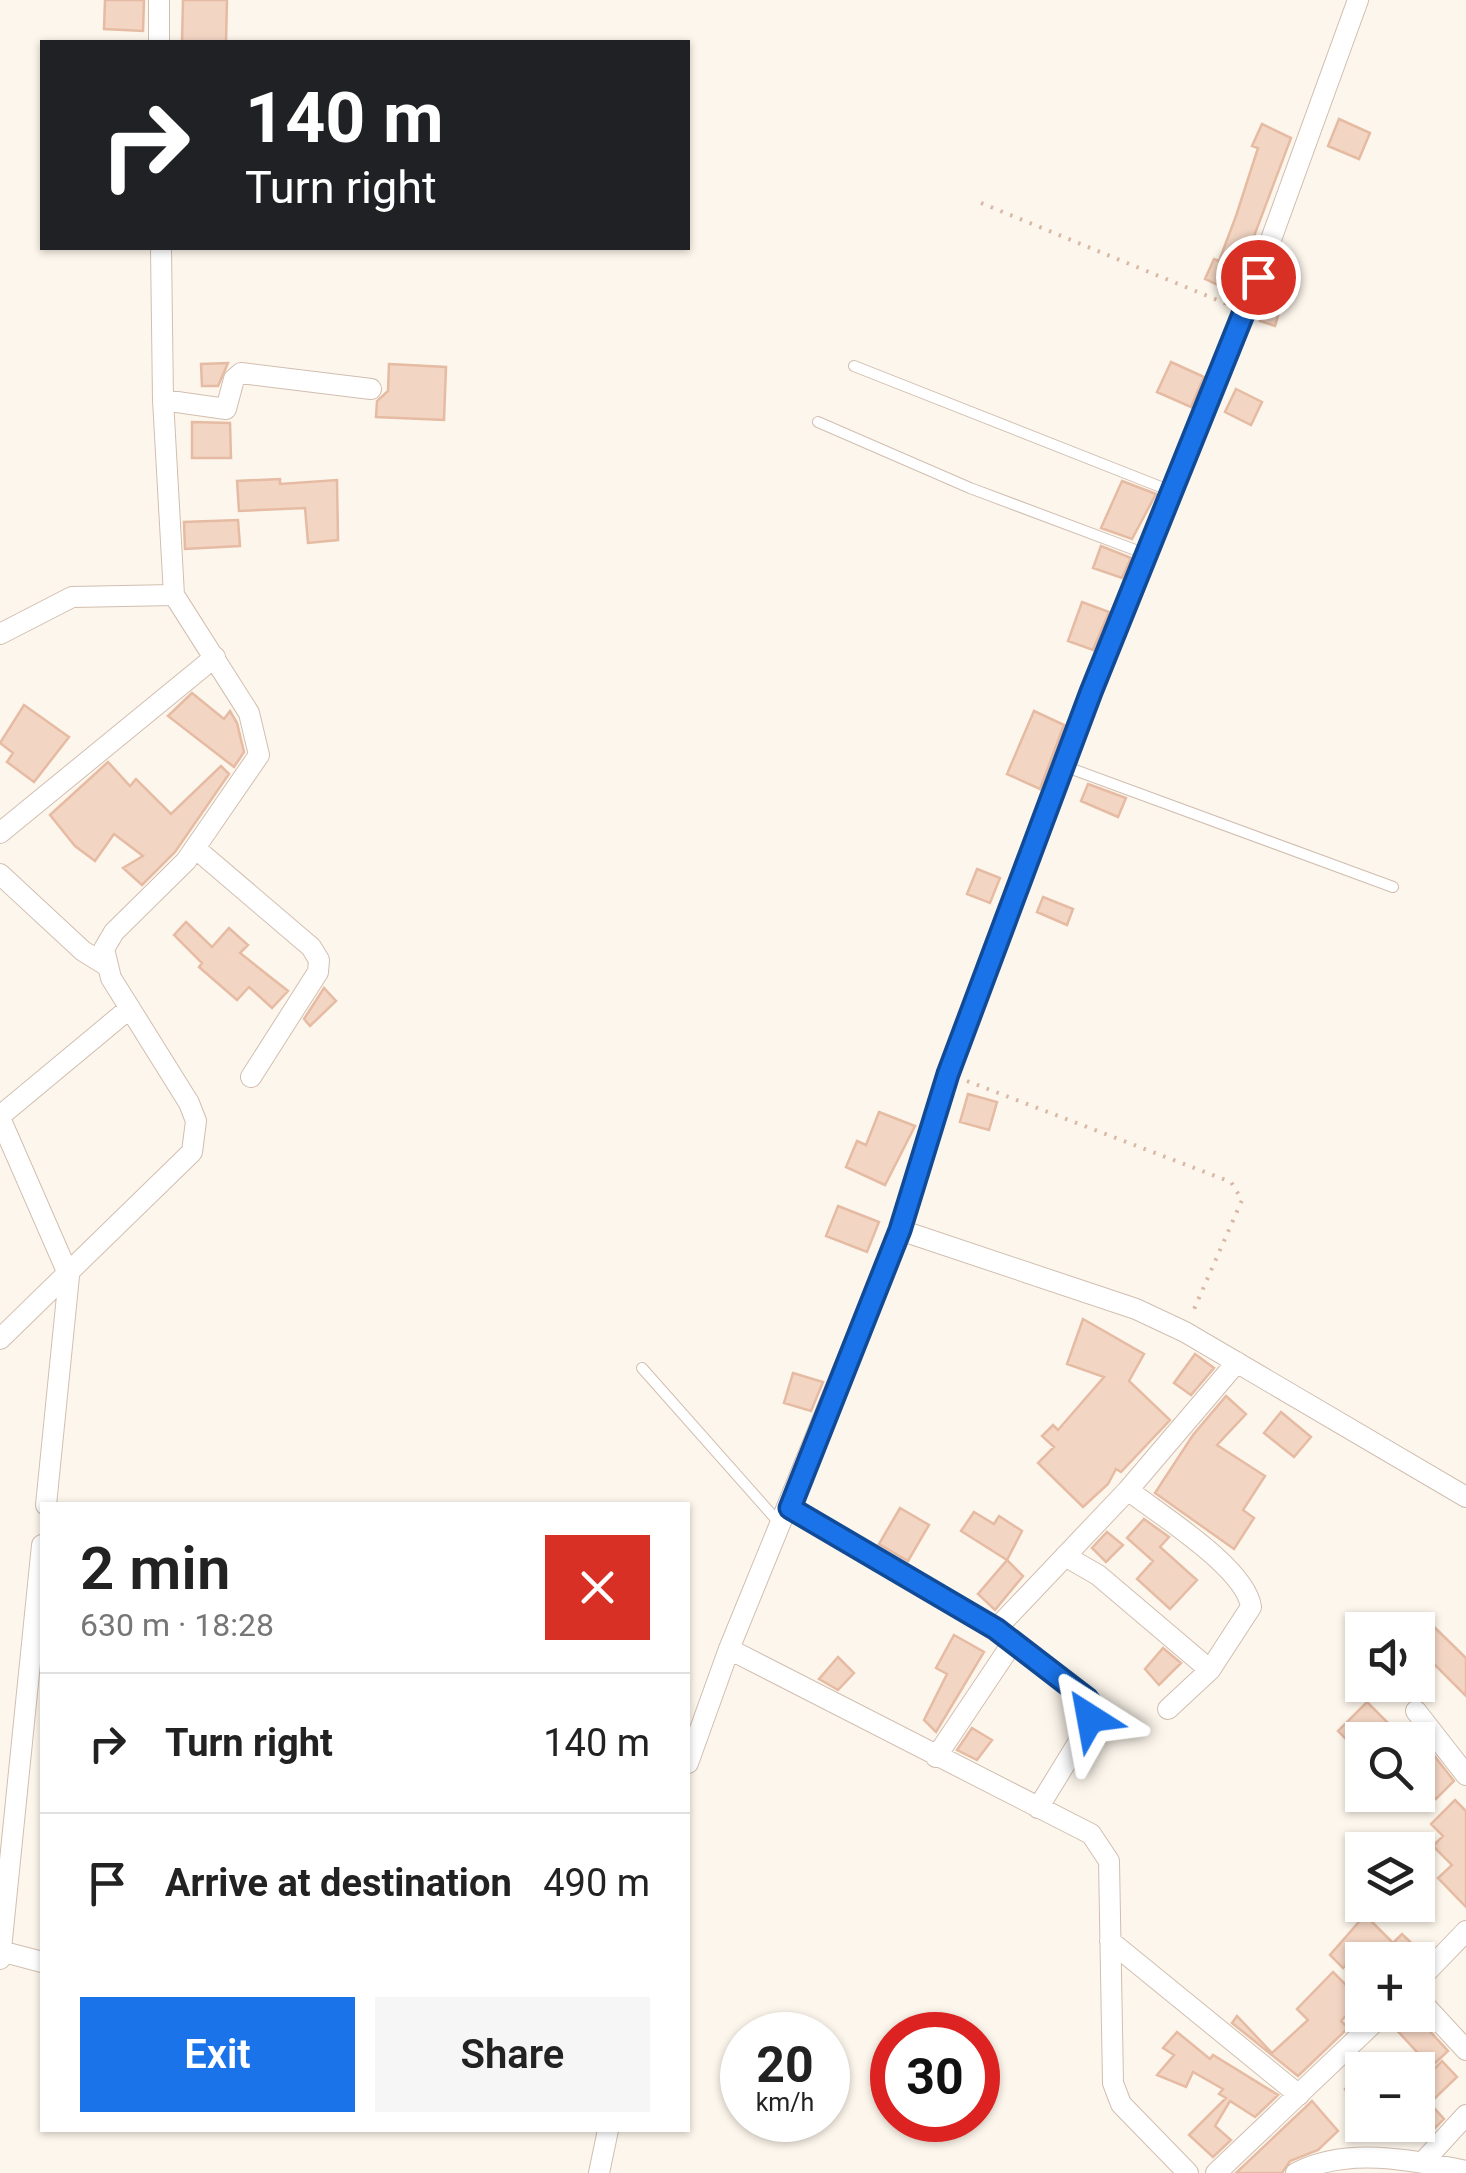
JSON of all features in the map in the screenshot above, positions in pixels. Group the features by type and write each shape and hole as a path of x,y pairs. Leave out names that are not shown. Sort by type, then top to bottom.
{"street":[{"path":"158,0 159,40"},
{"path":"690,1758 729,1650 900,1230 948,1074 1146,555 1245,311 1358,0"},
{"path":"104,964 104,949 114,932 195,848 259,755 249,713 174,595 163,400 161,250"},
{"path":"163,400 226,409 234,380 242,372 371,389"},
{"path":"0,634 72,596 174,595"},
{"path":"0,833 42,794 215,657"},
{"path":"195,848 311,946 319,960 318,972 251,1077"},
{"path":"0,874 83,951 104,964 189,1103 198,1137 192,1152 69,1276 0,1339"},
{"path":"46,1502 69,1276 0,1117 130,1008"},
{"path":"900,1230 1136,1308 1237,1362 1466,1497"},
{"path":"936,1757 1004,1635 1065,1556 1128,1490 1237,1362"},
{"path":"1128,1490 1213,1556 1249,1595 1250,1607 1210,1670 1168,1709"},
{"path":"786,1517 1004,1635 1093,1707 1084,1734 1038,1808"},
{"path":"1065,1556 1098,1575 1152,1626 1210,1670"},
{"path":"40,1564 1,1954 40,1962"},
{"path":"729,1650 1091,1834 1103,1846 1109,1861 1113,2083 1121,2104 1188,2173"},
{"path":"1416,1711 1466,1775"},
{"path":"1435,1963 1466,1930"},
{"path":"1110,1941 1299,2095"},
{"path":"1435,2016 1466,2050"},
{"path":"1216,2173 1364,2032"},
{"path":"1423,2162 1466,2115"},
{"path":"599,2173 608,2132"},
{"path":"1296,2173 1316,2162 1357,2158 1423,2162 1466,2171"}],"lane":[{"path":"854,366 1172,491"},
{"path":"818,422 970,488 1146,555"},
{"path":"1064,766 1393,887"},
{"path":"642,1368 786,1517"}],"path":[{"path":"981,203 1245,311"},
{"path":"948,1074 1231,1182 1239,1190 1242,1200 1184,1332"}],"building":[{"path":"105,0 144,0 143,31 104,29"},
{"path":"183,0 227,0 226,40 182,40"},
{"path":"1339,119 1370,133 1359,159 1328,146"},
{"path":"1262,124 1291,138 1233,292 1205,279 1214,259 1219,261 1236,216 1258,148 1252,146"},
{"path":"1266,302 1281,306 1275,326 1260,321"},
{"path":"1171,362 1204,377 1191,407 1157,392"},
{"path":"228,363 218,386 202,386 201,364"},
{"path":"389,364 446,367 444,420 376,417 377,401 388,391"},
{"path":"1236,389 1262,402 1251,425 1225,412"},
{"path":"192,422 230,423 231,458 192,458"},
{"path":"280,479 280,484 337,480 338,540 308,543 305,508 239,511 237,481"},
{"path":"1122,481 1156,494 1132,539 1101,528"},
{"path":"238,520 240,546 185,549 184,522"},
{"path":"1101,546 1131,558 1122,578 1093,568"},
{"path":"1082,602 1109,612 1093,650 1068,641"},
{"path":"192,693 224,719 230,711 237,723 244,752 234,767 168,716"},
{"path":"24,705 69,737 34,782 7,762 13,753 0,743"},
{"path":"1034,711 1064,725 1040,789 1007,774"},
{"path":"108,762 130,786 136,779 171,814 221,766 229,774 175,852 142,885 123,868 143,856 114,834 95,861 75,846 50,815"},
{"path":"1088,784 1126,798 1118,817 1081,801"},
{"path":"977,869 1000,878 990,903 967,894"},
{"path":"1043,897 1073,909 1067,925 1037,912"},
{"path":"186,922 212,947 229,928 248,945 240,953 288,991 272,1008 249,987 237,1000 199,967 202,963 174,935"},
{"path":"324,988 336,1001 310,1026 304,1019"},
{"path":"968,1094 997,1102 989,1130 960,1122"},
{"path":"879,1112 915,1126 885,1185 846,1167 857,1141 866,1145"},
{"path":"838,1206 879,1222 867,1252 826,1236"},
{"path":"1083,1319 1144,1354 1129,1381 1170,1420 1121,1472 1116,1469 1108,1484 1083,1507 1038,1463 1054,1447 1042,1436 1053,1425 1058,1430 1104,1377 1067,1364"},
{"path":"1195,1354 1214,1368 1191,1395 1174,1383"},
{"path":"793,1373 823,1382 811,1411 784,1403"},
{"path":"1226,1396 1246,1414 1217,1445 1265,1476 1243,1510 1254,1518 1234,1549 1155,1493 1193,1435"},
{"path":"1281,1412 1311,1437 1294,1457 1264,1433"},
{"path":"900,1508 929,1525 908,1561 879,1544"},
{"path":"974,1512 994,1524 999,1516 1022,1531 1007,1560 961,1531"},
{"path":"1144,1519 1169,1537 1160,1547 1197,1580 1170,1609 1137,1579 1153,1561 1127,1538"},
{"path":"1107,1532 1123,1545 1106,1562 1092,1548"},
{"path":"1007,1560 1023,1576 995,1610 978,1594"},
{"path":"1435,1628 1466,1658 1466,1696 1435,1665"},
{"path":"954,1635 984,1652 936,1732 924,1720 947,1674 936,1668"},
{"path":"1163,1648 1181,1663 1159,1685 1145,1669"},
{"path":"838,1657 854,1673 838,1690 819,1679"},
{"path":"1367,1702 1387,1722 1347,1722"},
{"path":"972,1728 992,1740 977,1760 957,1750"},
{"path":"1435,1757 1454,1781 1435,1798"},
{"path":"1455,1800 1466,1811 1466,1907 1438,1878 1452,1865 1435,1848 1443,1836 1431,1824"},
{"path":"1359,1922 1372,1922 1392,1942 1345,1942 1343,1968 1330,1955"},
{"path":"1402,1934 1410,1942 1394,1942"},
{"path":"1333,1972 1345,1984 1345,2017 1341,2021 1345,2031 1298,2076 1232,2023 1237,2016 1272,2053 1308,2020 1297,2009"},
{"path":"1177,2032 1210,2059 1213,2055 1278,2095 1255,2117 1230,2101 1215,2126 1231,2140 1213,2157 1189,2135 1226,2098 1219,2094 1223,2089 1193,2072 1186,2087 1157,2075 1174,2055 1163,2048"},
{"path":"1398,2032 1431,2032 1448,2051 1435,2063 1435,2052 1417,2052"},
{"path":"1442,2061 1457,2077 1435,2098 1435,2068"},
{"path":"1312,2101 1338,2131 1318,2150 1290,2161 1282,2173 1236,2173"},
{"path":"1435,2109 1444,2119 1435,2128"}],"route":[{"path":"1090,1718 1093,1707 1087,1699 996,1629 790,1508 900,1230 948,1074 1091,692 1258,277"}]}
